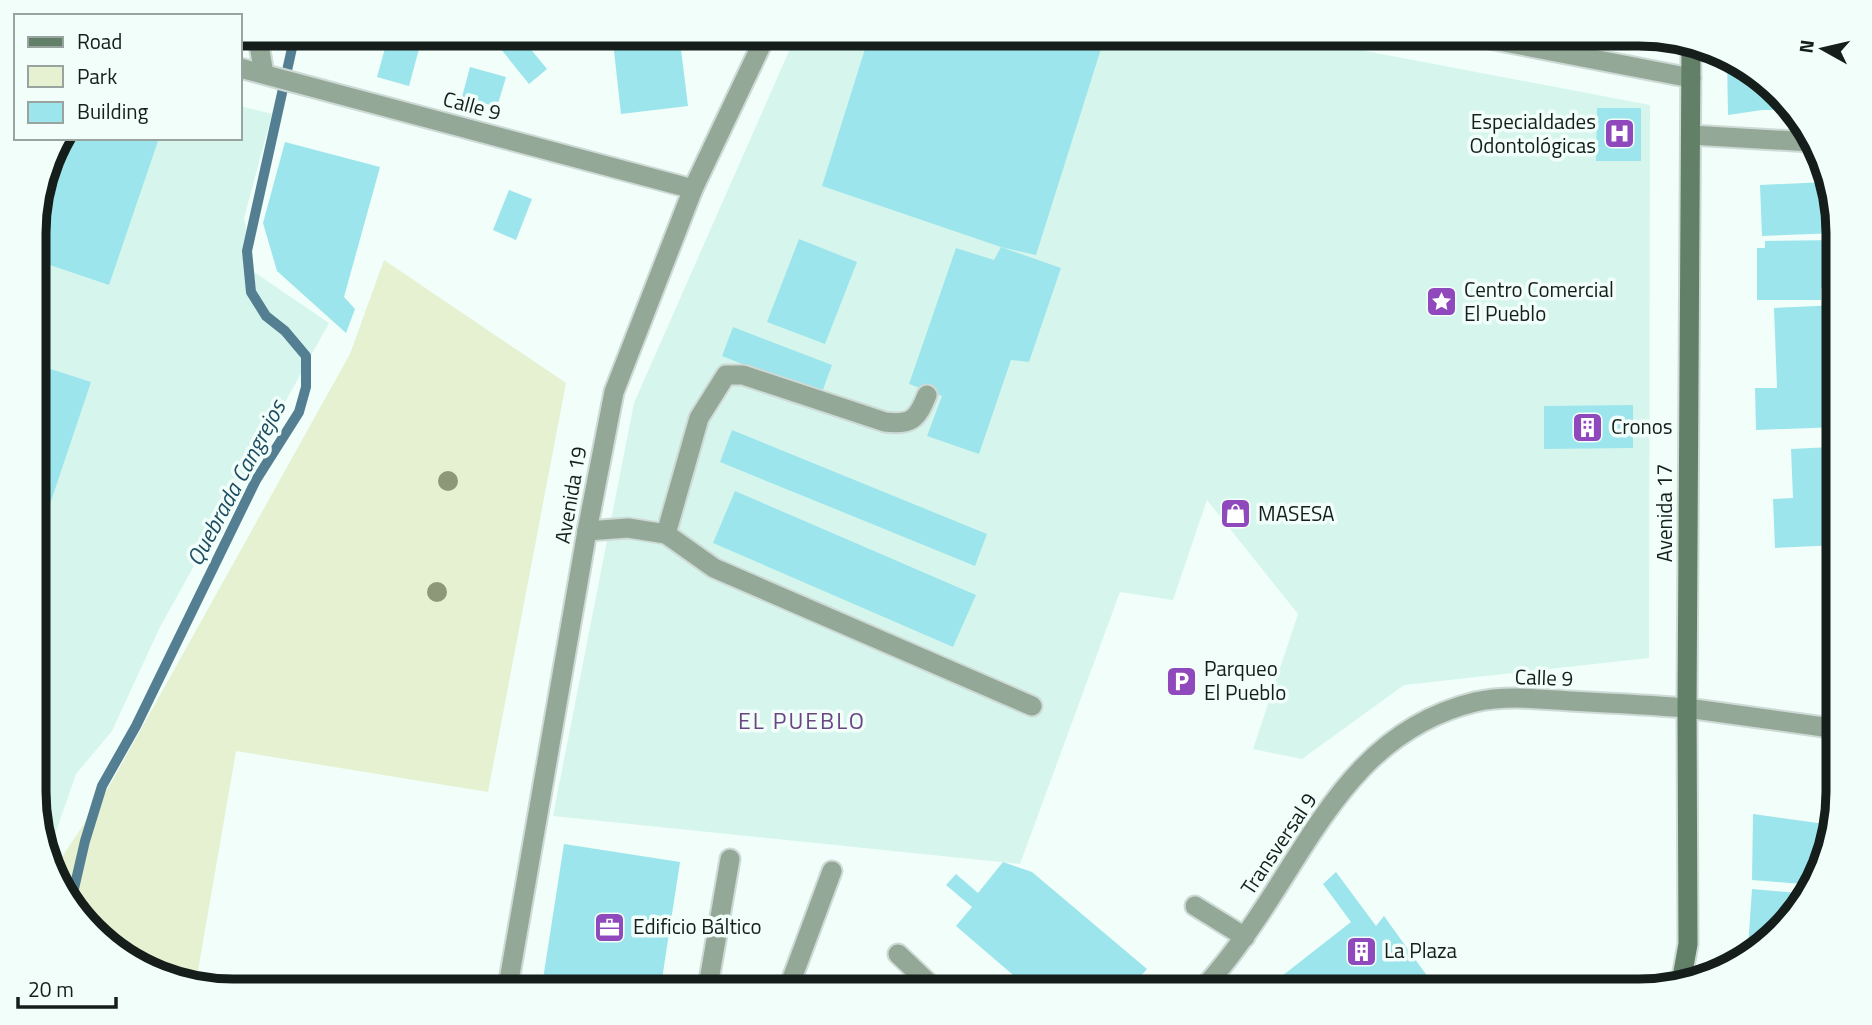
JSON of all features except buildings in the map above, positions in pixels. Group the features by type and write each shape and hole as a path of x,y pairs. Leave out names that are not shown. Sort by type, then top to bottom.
{"main road":[{"name":"Avenida 17","path":"1688,944 1691,53"},
{"path":"1683,974 1688,944"}],"street":[{"path":"260,46 268,75"},
{"name":"Avenida 19","path":"509,979 587,531 614,392 693,188 761,46"},
{"path":"1525,46 1691,78"},
{"name":"Calle 9","path":"242,68 693,188"},
{"path":"1691,135 1802,141"},
{"path":"666,534 699,418 726,375 743,375 885,422 904,424 919,414 926,395"},
{"path":"587,531 628,528 666,534 714,568 1032,706"},
{"name":"Calle 9","path":"1405,732 1447,711 1476,702 1517,698 1687,708 1826,727"},
{"name":"Transversal 9","path":"1211,979 1244,937 1317,823 1354,775 1405,732"},
{"path":"709,979 730,859"},
{"path":"791,979 832,872"},
{"path":"1195,906 1244,937"},
{"name":"Avenida 17","path":"1688,944 1691,972"},
{"path":"898,954 924,979"}],"shaded area":[{"path":"791,46 1339,46 1650,105 1649,658 1404,685 1302,759 1253,749 1298,614 1207,500 1173,600 1120,592 1020,864 553,816 634,403"},
{"path":"242,106 272,114 244,218 254,272 329,323 160,627 112,731 76,774 52,842 46,793 46,220 52,184 70,140 242,140"}],"green space":[{"path":"384,260 566,383 488,792 236,751 197,976 172,970 129,948 109,933 77,896 59,862 111,783 350,354"}],"waterway":[{"name":"Quebrada Cangrejos","path":"74,890 102,786 136,726 256,480 299,412 306,387 306,356 285,331 266,316 251,292 247,251 292,46"}],"place":[{"name":"Especialdades Odontológicas","path":"1619,134"},
{"name":"Centro Comercial El Pueblo","path":"1441,302"},
{"name":"Cronos","path":"1588,427"},
{"name":"MASESA","path":"1235,514"},
{"name":"Parqueo El Pueblo","path":"1181,681"},
{"name":"Edificio Báltico","path":"610,927"},
{"name":"La Plaza","path":"1361,951"}],"district":[{"name":"EL PUEBLO","path":"802,721"}]}
